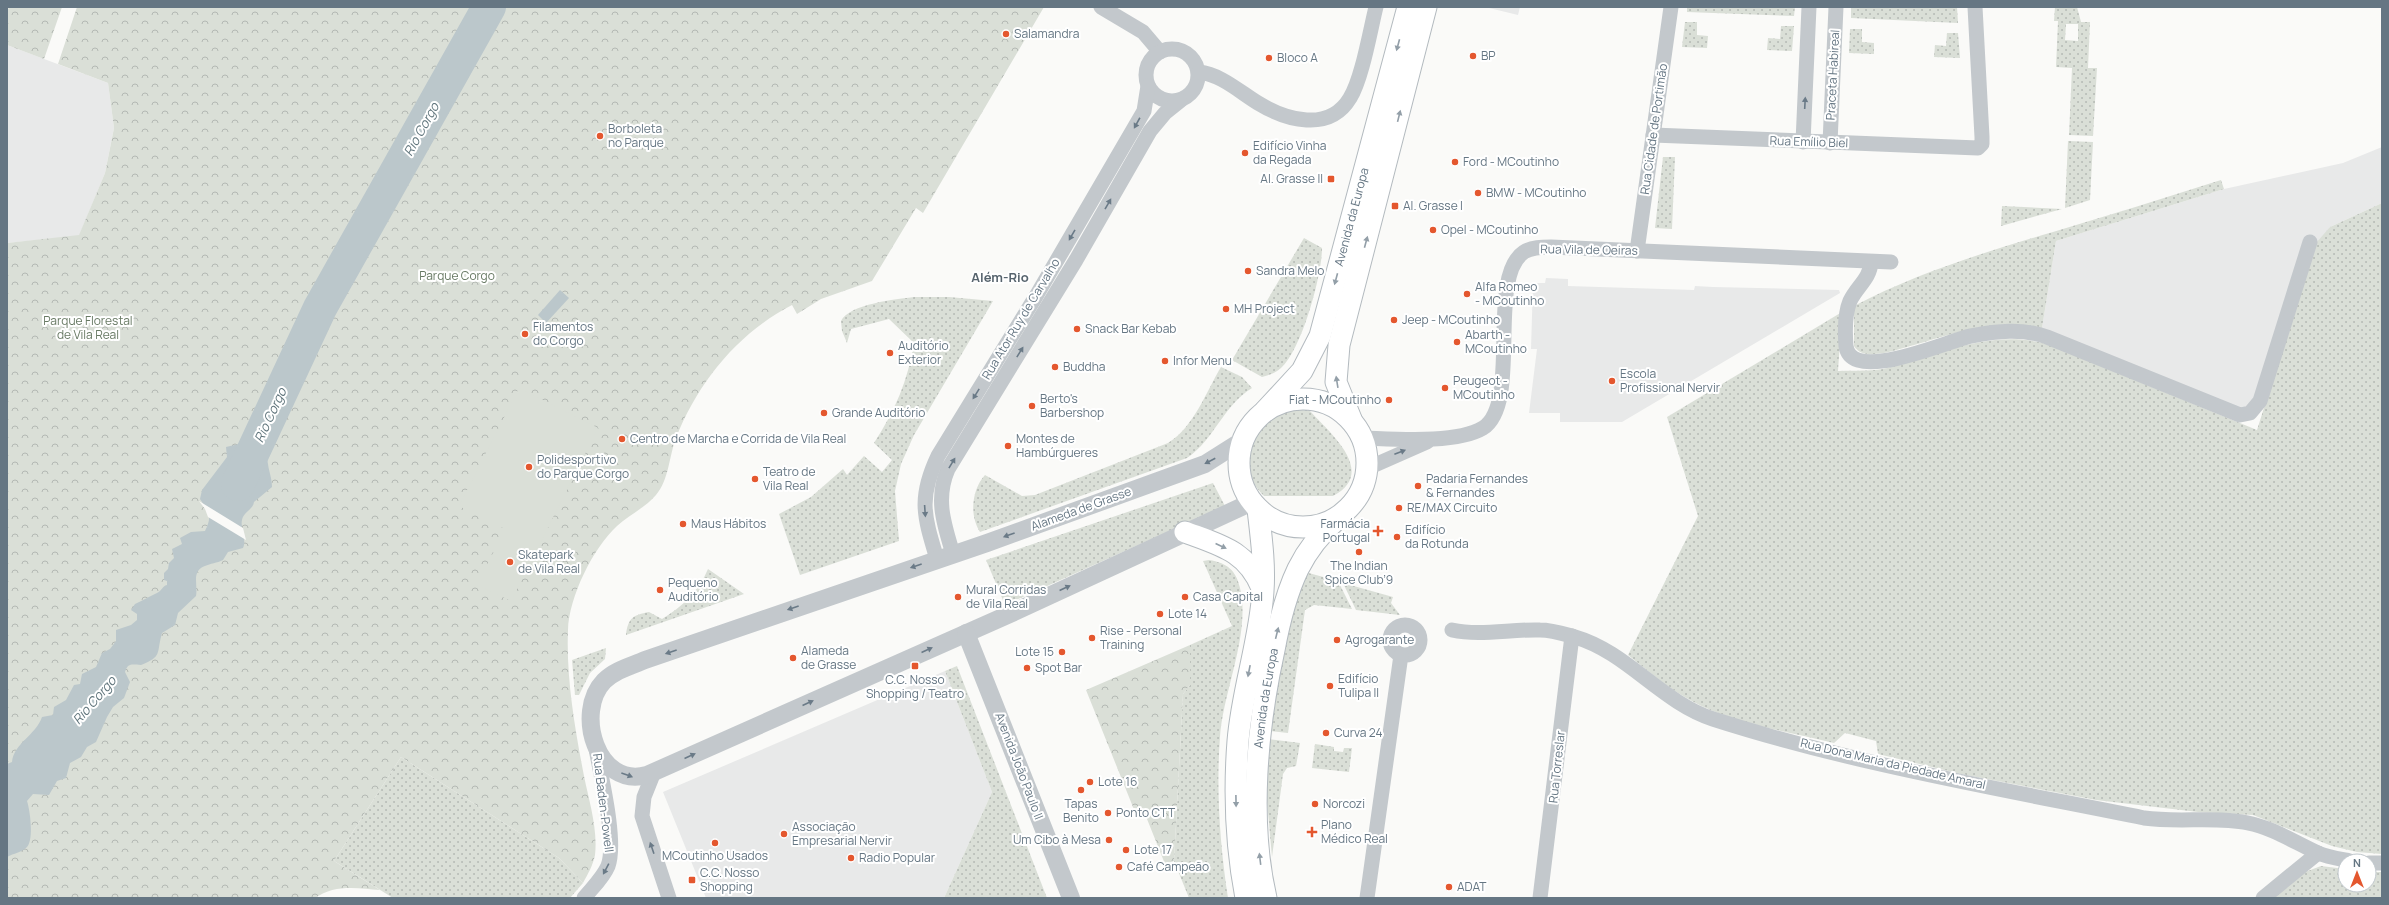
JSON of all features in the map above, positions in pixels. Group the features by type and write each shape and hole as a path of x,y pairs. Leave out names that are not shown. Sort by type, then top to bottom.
{"main road":[{"name":"Avenida da Europa","path":"1265,411 1302,371 1320,336 1408,7"},
{"name":"Avenida da Europa","path":"1351,418 1336,382 1339,350 1427,13"},
{"path":"1296,398 1311,398 1339,409 1351,418 1363,438 1367,453 1368,468 1360,492 1354,504 1339,517 1323,524 1306,528 1289,526 1272,520 1255,506 1246,492 1240,475 1239,461 1243,440 1252,424 1265,411 1280,402 1296,398"},
{"name":"Avenida da Europa","path":"1246,898 1237,822 1238,747 1248,674 1263,592 1263,564 1255,506"},
{"name":"Avenida da Europa","path":"1266,898 1260,852 1257,774 1258,748 1264,696 1277,635 1291,587 1306,558 1323,534 1339,517"},
{"path":"1185,532 1222,546 1239,556 1250,566 1263,592"}],"street":[{"path":"1101,7 1145,34 1160,52"},
{"path":"1199,72 1219,78 1282,115 1301,120 1320,120 1337,112 1350,99 1358,78 1376,7"},
{"name":"Rua Cidade de Portimão","path":"1637,251 1671,7"},
{"path":"1803,142 1810,7"},
{"name":"Praceta Habireal","path":"1830,143 1836,7"},
{"name":"Rua Emílio Biel","path":"1653,135 1965,149 1978,148 1982,141 1975,7"},
{"path":"1172,49 1184,51 1194,59 1199,72 1196,87 1187,98 1180,101 1164,101 1152,92 1148,86 1146,70 1154,56 1160,52 1172,49"},
{"name":"Rua Ator Ruy de Carvalho","path":"945,556 925,514 925,495 928,476 938,456 1035,298 1144,111 1148,86"},
{"name":"Rua Ator Ruy de Carvalho","path":"945,556 941,490 948,469 1076,260 1150,131 1165,113 1180,101"},
{"path":"1871,262 1870,274 1853,296 1848,308 1846,346 1849,354 1856,360 1867,363 1884,362 1972,336 2007,331 2030,332 2047,337 2240,415 2250,413 2260,401 2310,242"},
{"name":"Rua Vila de Oeiras","path":"1433,439 1476,431 1491,421 1496,411 1499,399 1508,289 1513,268 1524,253 1532,249 1551,247 1891,262"},
{"path":"1363,438 1433,439"},
{"path":"1368,468 1390,456 1433,439"},
{"name":"Alameda de Grasse","path":"1243,440 1204,464 645,660 613,674 596,694 591,706 590,722 596,748 605,761 623,774 640,777 654,772 966,634 1185,532 1255,506"},
{"name":"Rua Dona Maria da Piedade Amaral","path":"1452,630 1539,630 1572,636 1592,643 1604,650 1670,698 1713,719 1899,768 2144,818 2164,821 2217,820 2247,822 2277,832 2318,854 2337,858"},
{"name":"Avenida João Paulo II","path":"966,634 1071,898"},
{"name":"Rua Torreslar","path":"1540,898 1572,636"},
{"path":"1367,898 1401,655"},
{"name":"Rua Baden-Powell","path":"584,898 602,876 611,858 610,830 596,748"},
{"path":"654,772 644,797 642,816 669,898"},
{"path":"2263,898 2318,854"}],"shaded area":[{"path":"1485,7 1520,7 1518,15"},
{"path":"7,45 108,83 114,128 105,173 79,236 7,243"},
{"path":"2382,147 2382,203 2330,227 2254,402 2241,410 2042,328 2056,241 2224,189 2343,163"},
{"name":"Escola Profissional Nervir","path":"1546,278 1568,279 1568,286 1694,290 1695,286 1839,290 1840,293 1622,422 1560,422 1560,413 1529,413 1537,349 1531,349 1533,283 1545,283"},
{"path":"945,671 992,792 944,898 706,898 663,792"}],"green space":[{"path":"11,7 62,7 44,59 7,45 7,9"},
{"name":"Parque Corgo","path":"77,7 1044,7 923,213 916,208 872,281 821,299 797,314 792,305 772,316 737,345 708,379 685,417 676,438 664,482 656,495 608,535 591,560 573,603 569,617 568,630 568,666 572,703 577,740 592,815 596,845 594,859 583,883 559,858 401,757 334,861 380,890 346,888 330,891 315,898 7,898 7,243 79,235 105,173 114,128 108,83 58,64"},
{"path":"1687,7 1795,7 1794,16 1687,12"},
{"path":"1851,7 1957,7 1958,23 1851,18"},
{"path":"2055,7 2077,7 2081,22 2090,22 2088,68 2097,68 2093,136 2069,135 2072,68 2056,67 2058,21 2054,21","holes":["2066,24 2078,24 2078,41 2065,40"]},
{"path":"1685,22 1697,22 1697,35 1708,36 1707,48 1682,47"},
{"path":"1781,26 1794,26 1792,51 1767,50 1768,38 1780,39"},
{"path":"1850,29 1862,29 1862,42 1874,43 1874,54 1849,53"},
{"path":"1947,33 1958,33 1960,58 1934,57 1935,45 1946,46"},
{"path":"2068,141 2093,142 2090,200 2065,208"},
{"path":"1663,157 1675,157 1672,229 1655,228"},
{"path":"2221,180 2224,189 2056,241 2042,328 2022,325 1982,327 1876,354 1860,352 1854,346 1854,306 1902,283 2002,247"},
{"path":"2382,203 2382,854 2357,852 2332,846 2253,815 2198,812 2096,800 1961,774 1878,754 1876,741 1845,733 1834,743 1760,726 1724,715 1690,700 1666,685 1628,655 1698,516 1667,417 1842,312 1838,371 1887,368 1946,350 1986,341 2006,339 2026,340 2047,344 2257,430 2316,243 2330,227"},
{"path":"2002,206 2062,209 2001,226"},
{"path":"1304,238 1322,248 1315,293 1303,329 1289,358 1277,371 1262,377 1232,360"},
{"path":"914,297 949,297 993,301 914,435 901,464 895,491 899,541 800,575 779,514 811,497 843,469 847,475 864,456 882,472 892,460 874,443 882,431 900,395 908,370 914,343 889,319 851,329 847,343 842,331 841,321 853,310 863,306"},
{"path":"1221,367 1242,377 1252,388 1233,404 1212,433 1196,451 1187,458 980,532 974,518 973,510 977,487 985,475 1022,496 1035,495 1168,443 1185,428 1192,419"},
{"name":"Polidesportivo do Parque Corgo","path":"519,388 598,428 511,601 477,585 505,529 459,506"},
{"path":"1291,409 1309,410 1338,441 1346,453 1351,464 1351,476 1346,486 1333,496 1264,496 1254,484 1249,471 1247,458 1250,445 1256,434 1265,424 1277,415"},
{"path":"1213,483 1225,506 1005,605 986,560"},
{"path":"1209,560 1226,565 1236,576 1240,588 1242,605 1242,624 1239,643 1222,719 1218,777 1223,858 1228,898 1189,898 1174,861 1183,694 1190,685 1190,645 1232,626 1203,561"},
{"path":"708,569 744,594 626,635 628,625 635,616 649,612 662,619 683,604 700,584"},
{"path":"1305,572 1338,581 1352,609 1314,605 1305,610 1288,733 1269,731 1284,633"},
{"path":"1343,583 1393,597 1391,603 1400,615 1356,610"},
{"path":"1190,645 1190,685 1183,694 1174,861 1165,864 1145,814 1137,817 1086,690"},
{"path":"606,648 605,659 590,673 579,695 575,695 572,660"},
{"path":"957,666 1047,898 944,898 992,792 945,671"},
{"path":"1268,739 1300,743 1296,766 1287,768 1283,774 1272,857 1266,790"},
{"path":"1315,744 1334,747 1334,751 1343,752 1344,748 1352,748 1349,772 1312,768"},
{"path":"401,757 559,858 583,883 570,898 393,898 334,861"},
{"path":"2321,866 2337,868 2337,893 2377,893 2377,872 2382,872 2382,898 2272,898 2305,872"}],"water":[{"path":"560,290 569,298 546,323 538,315"},
{"path":"256,440 267,450 268,467 272,487 254,502 252,507 243,517 243,548 228,552 223,560 201,568 196,580 196,596 178,613 175,625 162,633 158,654 148,662 141,665 129,665 126,669 125,672 130,682 124,698 113,707 96,742 87,747 81,757 70,763 66,778 57,781 49,795 33,794 27,801 31,824 29,843 22,851 7,857 7,764 12,762 17,749 35,729 42,717 53,715 54,707 66,700 74,685 80,684 82,674 96,667 102,653 110,649 116,641 116,630 131,625 137,620 137,614 131,610 135,604 159,592 164,586 167,585 167,581 164,580 164,573 168,569 169,563 174,558 172,549 182,544 180,538 191,532 205,531 209,522 209,515 200,499 202,490 227,457 226,447"}],"pier":[{"path":"199,501 243,528 246,540 208,517 205,509"}],"waterway":[{"name":"Rio Corgo","path":"238,484 320,308 489,7"}],"place":[{"name":"Salamandra","path":"1006,34"},
{"name":"BP","path":"1473,56"},
{"name":"Bloco A","path":"1269,58"},
{"name":"Borboleta no Parque","path":"600,136"},
{"name":"Edifício Vinha da Regada","path":"1245,153"},
{"name":"Ford - MCoutinho","path":"1455,162"},
{"name":"Al. Grasse II","path":"1331,179"},
{"name":"BMW - MCoutinho","path":"1478,193"},
{"name":"Al. Grasse I","path":"1395,206"},
{"name":"Opel - MCoutinho","path":"1433,230"},
{"name":"Sandra Melo","path":"1248,271"},
{"name":"Alfa Romeo - MCoutinho","path":"1467,294"},
{"name":"MH Project","path":"1226,309"},
{"name":"Jeep - MCoutinho","path":"1394,320"},
{"name":"Snack Bar Kebab","path":"1077,329"},
{"name":"Filamentos do Corgo","path":"525,334"},
{"name":"Abarth - MCoutinho","path":"1457,342"},
{"name":"Auditório Exterior","path":"890,353"},
{"name":"Infor Menu","path":"1165,361"},
{"name":"Buddha","path":"1055,367"},
{"name":"Escola Profissional Nervir","path":"1612,381"},
{"name":"Peugeot - MCoutinho","path":"1445,388"},
{"name":"Fiat - MCoutinho","path":"1389,400"},
{"name":"Berto's Barbershop","path":"1032,406"},
{"name":"Grande Auditório","path":"824,413"},
{"name":"Centro de Marcha e Corrida de Vila Real","path":"622,439"},
{"name":"Montes de Hambúrgueres","path":"1008,446"},
{"name":"Polidesportivo do Parque Corgo","path":"529,467"},
{"name":"Teatro de Vila Real","path":"755,479"},
{"name":"Padaria Fernandes & Fernandes","path":"1418,486"},
{"name":"RE/MAX Circuito","path":"1399,508"},
{"name":"Maus Hábitos","path":"683,524"},
{"name":"Farmácia Portugal","path":"1378,531"},
{"name":"Edifício da Rotunda","path":"1397,537"},
{"name":"The Indian Spice Club’9","path":"1359,552"},
{"name":"Skatepark de Vila Real","path":"510,562"},
{"name":"Pequeno Auditório","path":"660,590"},
{"name":"Mural Corridas de Vila Real","path":"958,597"},
{"name":"Casa Capital","path":"1185,597"},
{"name":"Lote 14","path":"1160,614"},
{"name":"Rise - Personal Training","path":"1092,638"},
{"name":"Agrogarante","path":"1337,640"},
{"name":"Lote 15","path":"1062,652"},
{"name":"Alameda de Grasse","path":"793,658"},
{"name":"C.C. Nosso Shopping / Teatro","path":"915,666"},
{"name":"Spot Bar","path":"1027,668"},
{"name":"Edifício Tulipa II","path":"1330,686"},
{"name":"Curva 24","path":"1326,733"},
{"name":"Lote 16","path":"1090,782"},
{"name":"Tapas Benito","path":"1081,790"},
{"name":"Norcozi","path":"1315,804"},
{"name":"Ponto CTT","path":"1108,813"},
{"name":"Plano Médico Real","path":"1312,832"},
{"name":"Associação Empresarial Nervir","path":"784,834"},
{"name":"Um Cibo à Mesa","path":"1109,840"},
{"name":"MCoutinho Usados","path":"715,843"},
{"name":"Lote 17","path":"1126,850"},
{"name":"Radio Popular","path":"851,858"},
{"name":"Café Campeão","path":"1119,867"},
{"name":"C.C. Nosso Shopping","path":"692,880"},
{"name":"ADAT","path":"1449,887"}],"district":[{"name":"Além-Rio","path":"1000,277"}],"park label":[{"name":"Parque Florestal de Vila Real","path":"88,328"}]}
